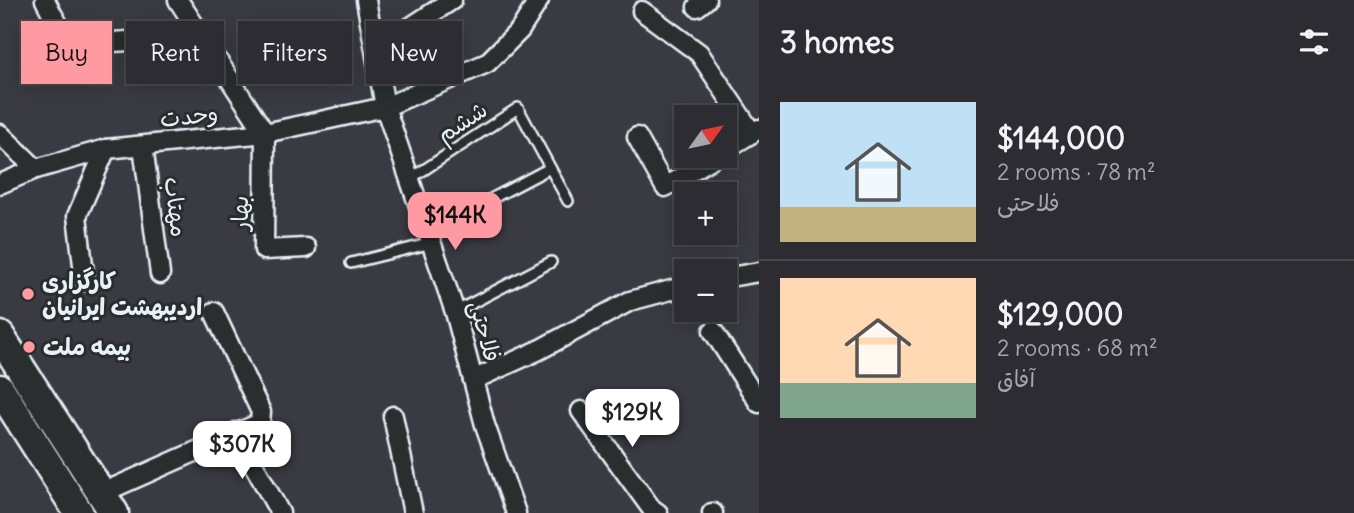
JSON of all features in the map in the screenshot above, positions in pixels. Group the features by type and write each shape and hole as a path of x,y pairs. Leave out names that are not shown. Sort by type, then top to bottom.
{"main road":[{"path":"0,336 108,503"},
{"path":"0,389 79,513"}],"street":[{"path":"45,0 65,33 80,43 126,40"},
{"path":"178,0 191,21"},
{"name":"فلاحتی","path":"366,0 371,21"},
{"path":"420,21 452,0"},
{"name":"وحدت","path":"0,184 36,169 106,149 264,134 385,107 487,63 520,30 539,0"},
{"path":"642,11 699,53 756,131 737,142"},
{"path":"224,72 264,134"},
{"name":"فلاحتی","path":"382,84 385,107 455,312 485,425 516,513"},
{"path":"0,134 36,169"},
{"name":"بهار","path":"264,134 264,250 306,248"},
{"path":"637,137 665,187 696,168"},
{"name":"مهتاب","path":"144,146 160,274"},
{"path":"85,281 77,216 106,149"},
{"path":"737,276 759,272"},
{"path":"473,380 537,351 630,301 674,289"},
{"path":"108,503 236,432 260,423 262,418 214,312"},
{"path":"713,331 759,403"},
{"path":"581,411 651,508 658,513"},
{"path":"393,416 413,513"},
{"path":"236,432 280,513"}],"lane":[{"name":"ششم","path":"410,179 518,108 568,201"},
{"path":"351,263 430,237 550,168"},
{"path":"455,312 551,262"}],"place":[{"name":"کارگزاری اردیبهشت ایرانیان","path":"28,294"},
{"name":"بیمه ملت","path":"29,347"}]}
